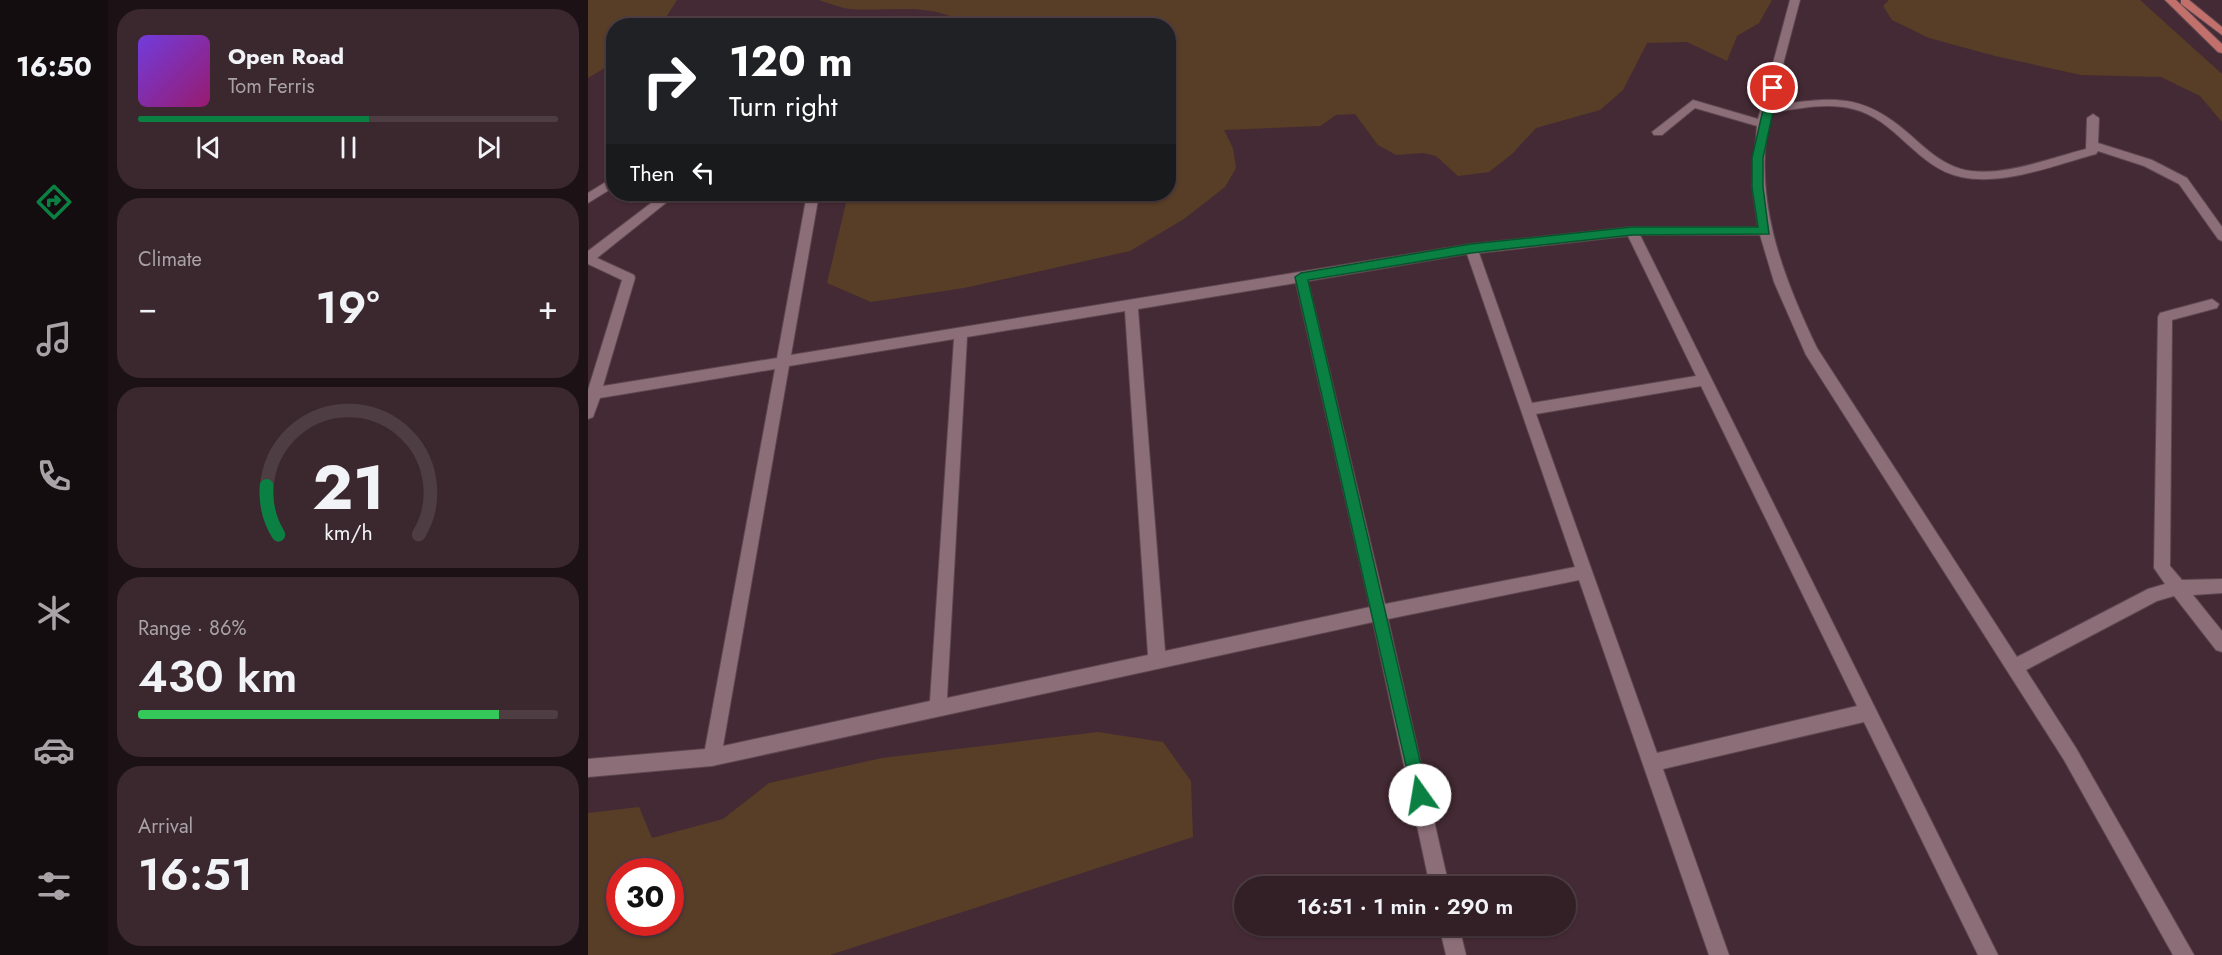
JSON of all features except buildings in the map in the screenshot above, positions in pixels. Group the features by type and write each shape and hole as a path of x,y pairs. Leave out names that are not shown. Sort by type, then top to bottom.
{"main road":[{"path":"2170,0 2222,50"},
{"path":"2183,0 2222,32"}],"street":[{"path":"1795,0 1767,110 1758,158 1758,187 1765,231 1780,283 1811,351 2070,754 2184,955"},
{"path":"1767,110 1834,103 1859,106 1875,114 1933,159 1960,173 2002,172 2092,151 2093,118"},
{"path":"1658,132 1693,104 1764,124"},
{"path":"2092,145 2148,163 2183,182 2222,236"},
{"path":"588,199 606,187"},
{"path":"588,413 629,278 588,258 662,201"},
{"path":"712,757 812,201"},
{"path":"594,393 1471,249 1632,231 1765,231"},
{"path":"1632,231 1988,955"},
{"path":"1471,249 1719,955"},
{"path":"1301,277 1438,876"},
{"path":"2212,303 2165,317 2162,568 2222,644"},
{"path":"1131,306 1157,659"},
{"path":"938,710 961,332"},
{"path":"1528,410 1706,380"},
{"path":"588,768 712,757 938,710 1157,659 1584,572"},
{"path":"2014,667 2154,594 2176,588 2222,586"},
{"path":"1651,763 1869,712"},
{"path":"1451,936 1456,955"}],"shaded area":[{"path":"588,0 677,0 665,18 606,18 606,67 588,78"},
{"path":"819,0 1772,0 1759,23 1737,36 1727,61 1687,42 1647,43 1623,90 1600,110 1536,128 1512,154 1489,172 1458,176 1436,156 1423,153 1396,155 1378,145 1355,114 1336,115 1320,126 1224,130 1233,148 1236,168 1225,187 1184,219 1130,251 964,288 871,302 827,283 846,201 1176,201 1176,18 954,18 925,10 866,10 838,7"},
{"path":"1889,0 2140,0 2222,74 2222,122 2200,96 2161,77 2081,75 1995,56 1929,38 1892,20 1883,6"},
{"path":"1098,732 1163,742 1191,781 1193,837 830,955 588,955 588,813 639,807 652,838 723,819 769,783 882,758"}],"route":[{"path":"1420,795 1301,277 1471,249 1632,231 1765,231 1758,187 1758,158 1773,88"}]}
